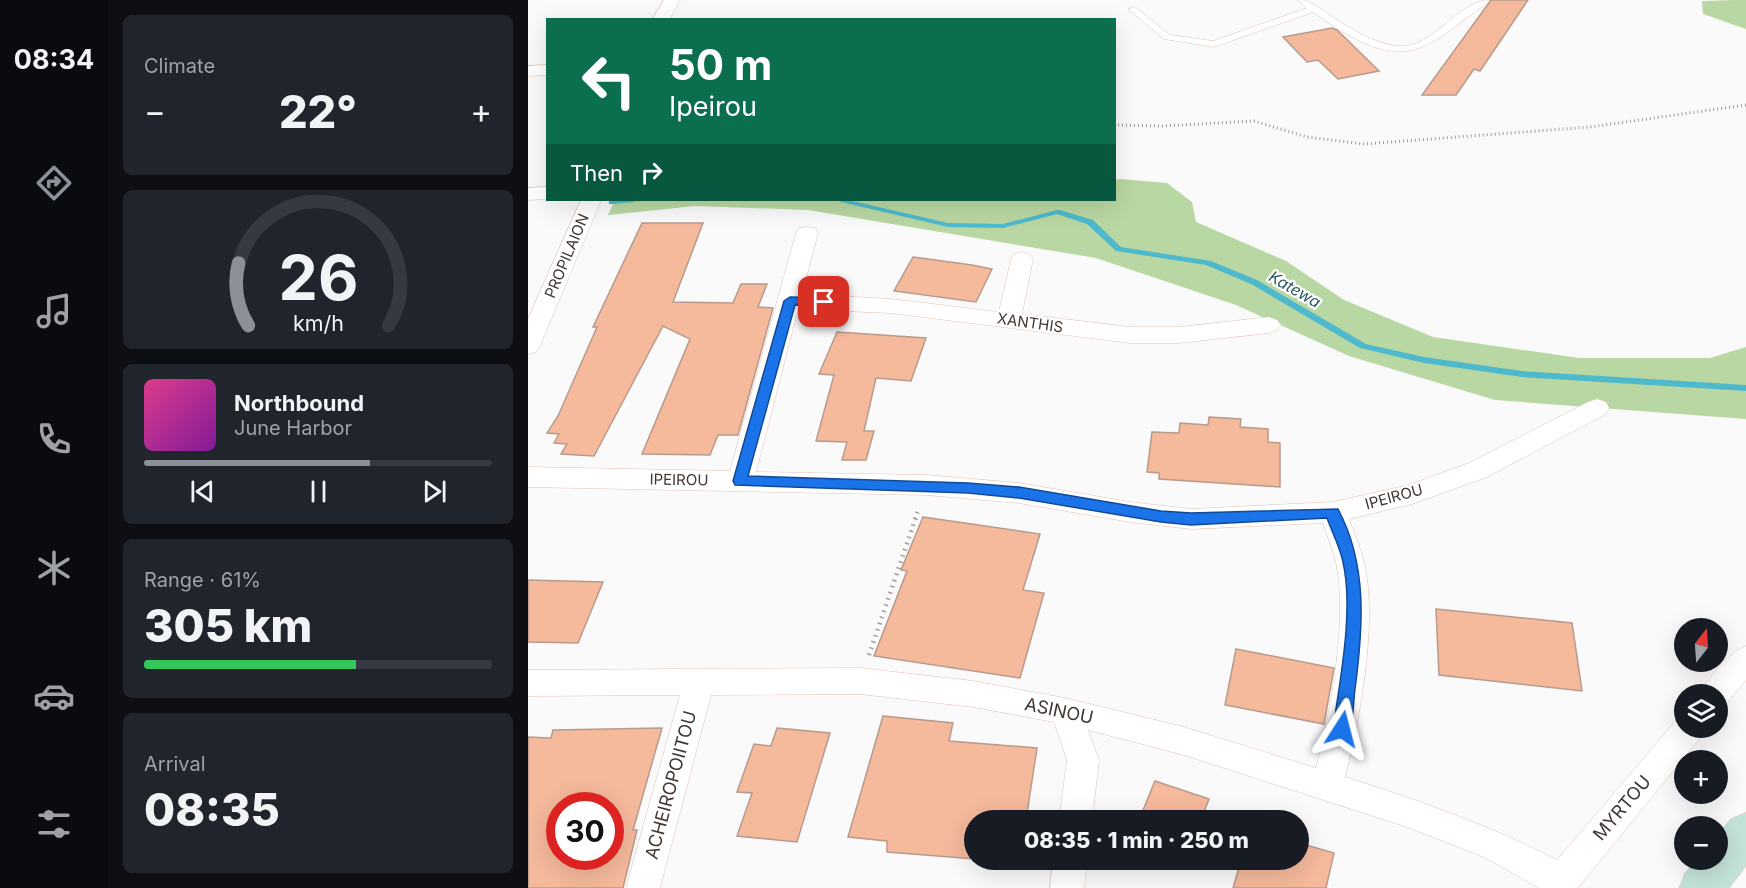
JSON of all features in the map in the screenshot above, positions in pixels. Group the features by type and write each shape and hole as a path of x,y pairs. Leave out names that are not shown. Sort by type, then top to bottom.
{"street":[{"path":"661,18 672,0"},
{"path":"528,71 546,70"},
{"path":"528,194 546,193"},
{"name":"PROPILAION","path":"528,346 591,201"},
{"path":"740,481 807,233"},
{"path":"1009,320 1022,259"},
{"name":"XANTHIS","path":"790,301 891,306 1130,335 1179,335 1269,325"},
{"name":"IPEIROU","path":"528,477 927,485 1019,493 1191,519 1333,512 1412,494 1461,477 1597,408"},
{"path":"1327,785 1342,729 1353,642 1350,562 1333,512"},
{"path":"1725,684 1746,659"},
{"name":"ASINOU","path":"528,683 860,681 973,694 1065,711 1184,741 1327,785 1454,828 1496,846 1559,884"},
{"name":"ACHEIROPOIITOU","path":"643,888 699,682"},
{"path":"1065,711 1083,760 1076,810"},
{"name":"MYRTOU","path":"1559,884 1681,738"},
{"path":"1701,888 1746,833"},
{"path":"1066,888 1069,870"}],"lane":[{"path":"1302,0 1369,42 1392,48 1418,46 1485,0"},
{"path":"1132,9 1167,37 1214,44 1314,8"}],"path":[{"path":"1116,125 1163,126 1254,121 1307,137 1372,144 1621,124 1746,105"},
{"path":"860,681 927,485"}],"green space":[{"path":"1746,0 1746,29 1703,14 1702,1"},
{"path":"1116,180 1167,183 1192,202 1196,222 1286,261 1344,300 1433,337 1579,358 1710,358 1746,347 1746,419 1495,400 1349,356 1236,305 1096,258 808,210 695,206 608,215 615,201 1116,201"}],"building":[{"path":"1491,0 1528,0 1480,71 1474,69 1456,95 1422,95"},
{"path":"1332,28 1337,30 1379,71 1338,79 1318,60 1307,62 1283,37"},
{"path":"642,223 703,223 673,302 733,303 741,284 767,284 758,307 773,308 738,435 718,435 710,455 642,454 690,339 663,326 594,456 561,454 567,444 554,443 559,434 547,433 558,416 597,327 593,327"},
{"path":"913,257 992,269 976,302 894,291"},
{"path":"837,332 926,338 911,381 876,378 864,431 874,431 866,460 842,460 847,442 816,441 834,375 819,374"},
{"path":"1209,417 1241,419 1240,427 1268,429 1268,442 1280,443 1280,487 1159,479 1159,473 1147,472 1152,432 1179,433 1180,423 1208,425"},
{"path":"923,517 1040,534 1023,590 1044,593 1020,678 874,656 907,571 901,570"},
{"path":"528,580 603,582 578,643 528,642"},
{"path":"1436,609 1572,623 1582,691 1439,675"},
{"path":"1236,649 1334,668 1324,724 1225,705"},
{"path":"883,716 953,723 949,741 1037,748 1028,810 964,810 964,858 887,852 887,841 848,837"},
{"path":"662,728 633,830 637,830 623,888 528,888 528,737 551,738 553,730"},
{"path":"777,728 830,733 797,842 737,836 752,793 737,792 754,744 771,746"},
{"path":"1155,781 1209,799 1205,810 1143,810"},
{"path":"1309,846 1334,853 1326,888 1233,888 1238,870 1309,870"}],"waterway":[{"name":"Katewa","path":"612,202 623,201"},
{"name":"Katewa","path":"845,201 948,225 1003,226 1057,212 1090,222 1119,249 1208,263 1254,282 1363,346 1424,360 1522,374 1746,388"}],"route":[{"path":"824,302 790,301 740,481 968,488 1019,493 1130,512 1191,519 1228,519 1333,512 1346,546 1353,586 1353,642 1342,729"}]}
